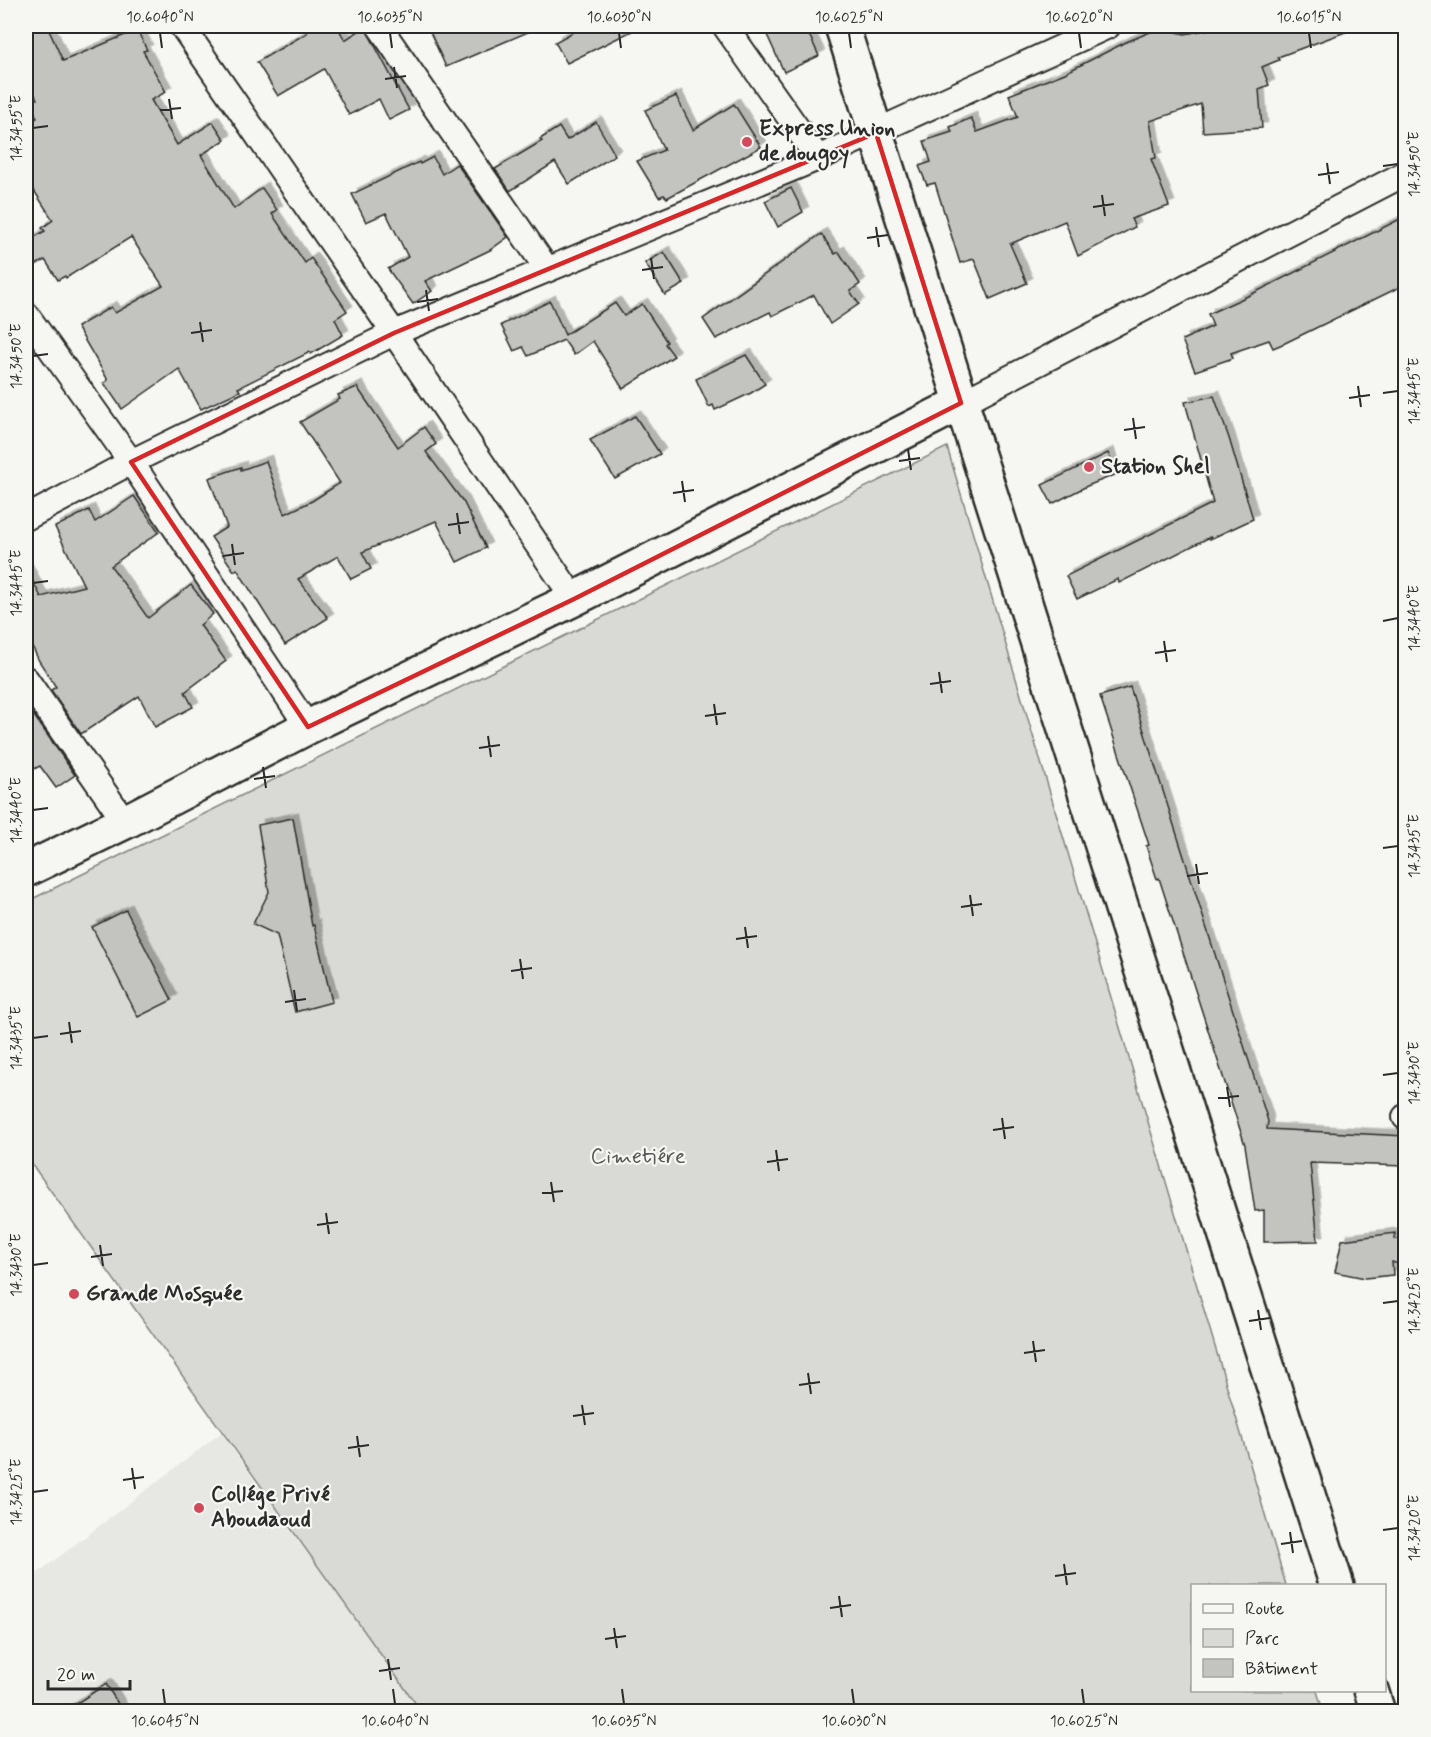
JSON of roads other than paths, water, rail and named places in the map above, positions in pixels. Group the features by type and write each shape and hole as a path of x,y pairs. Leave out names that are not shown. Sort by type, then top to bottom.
{"main road":[{"path":"842,26 1337,1584"},
{"path":"26,870 125,822 308,727 574,599 961,402"},
{"path":"1372,1692 1378,1712"}],"street":[{"path":"182,26 574,599"},
{"path":"379,26 547,269"},
{"path":"725,26 818,158"},
{"path":"26,518 131,462 394,333 818,158 1108,26"},
{"path":"961,402 1406,173"},
{"path":"26,314 131,462 308,727"},
{"path":"26,679 125,822"}],"place":[{"name":"Express Union de dougoy","path":"747,142"},
{"name":"Station Shel","path":"1089,467"},
{"name":"Grande Mosquée","path":"74,1294"},
{"name":"Collége Privé Aboudaoud","path":"199,1508"}],"park label":[{"name":"Cimetiére","path":"638,1157"}]}
